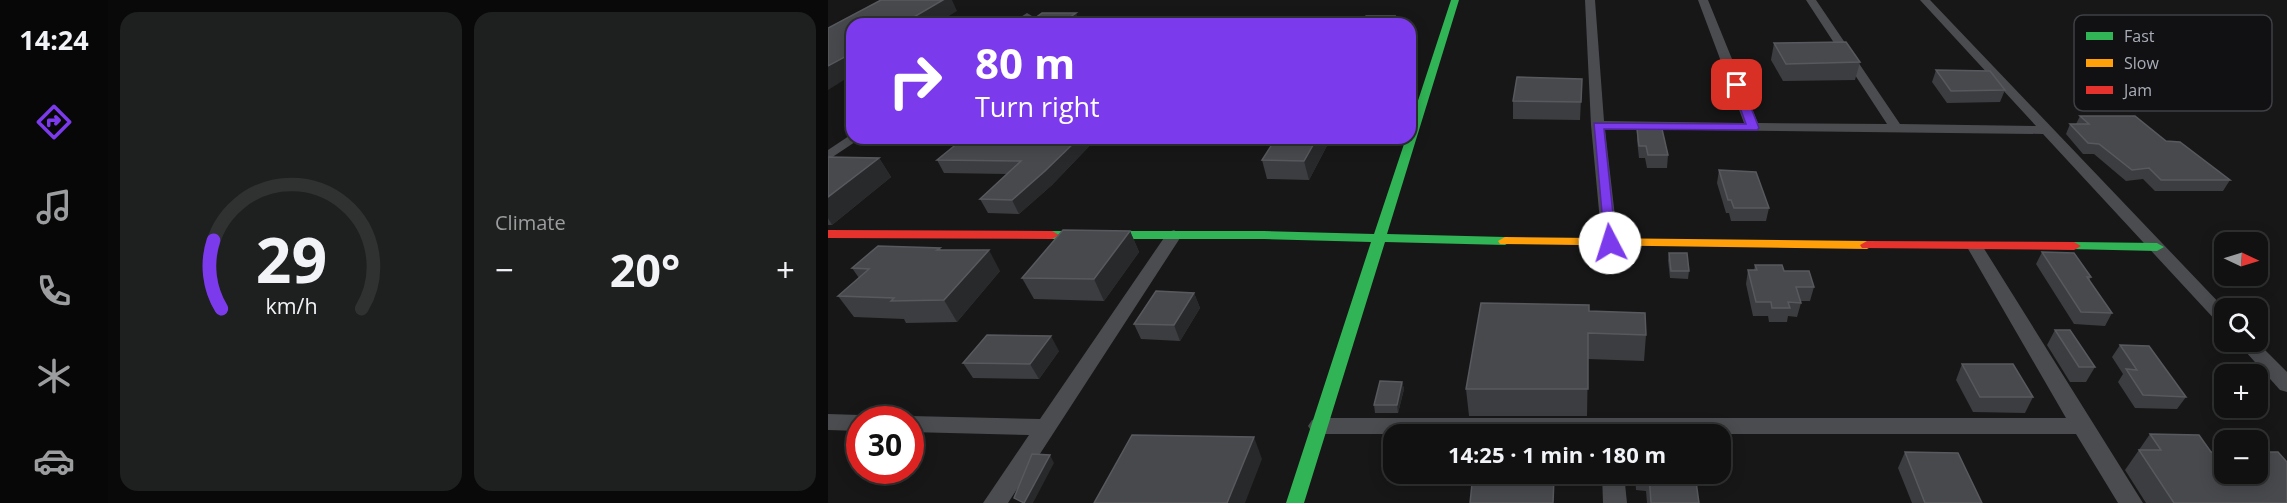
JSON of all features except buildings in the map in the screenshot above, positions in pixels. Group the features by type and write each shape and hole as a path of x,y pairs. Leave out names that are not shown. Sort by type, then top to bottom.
{"street":[{"path":"1416,116 1455,0"},
{"path":"1590,0 1598,125 1610,243"},
{"path":"1703,0 1753,128"},
{"path":"1811,0 1895,127"},
{"path":"1925,0 2214,308"},
{"path":"1598,125 2047,130"},
{"path":"828,156 846,144"},
{"path":"1295,503 1407,144"},
{"path":"828,234 1379,237 1610,243 2157,247"},
{"path":"995,503 1174,235"},
{"path":"1975,247 2131,503"},
{"path":"2255,352 2287,386"},
{"path":"828,422 846,423"},
{"path":"924,424 1046,427"},
{"path":"1319,426 1383,427"},
{"path":"1731,429 2082,426"},
{"path":"1614,484 1615,503"}],"traffic: fast":[{"path":"1416,123 1455,0"},
{"path":"1295,503 1409,144"},
{"path":"1052,235 1264,235 1505,241"},
{"path":"2074,246 2157,247"}],"traffic: slow":[{"path":"1505,241 1867,245"}],"traffic: jam":[{"path":"828,234 1052,235"},
{"path":"1867,245 2074,246"}],"route":[{"path":"1610,243 1598,125 1753,128 1737,85"}]}
